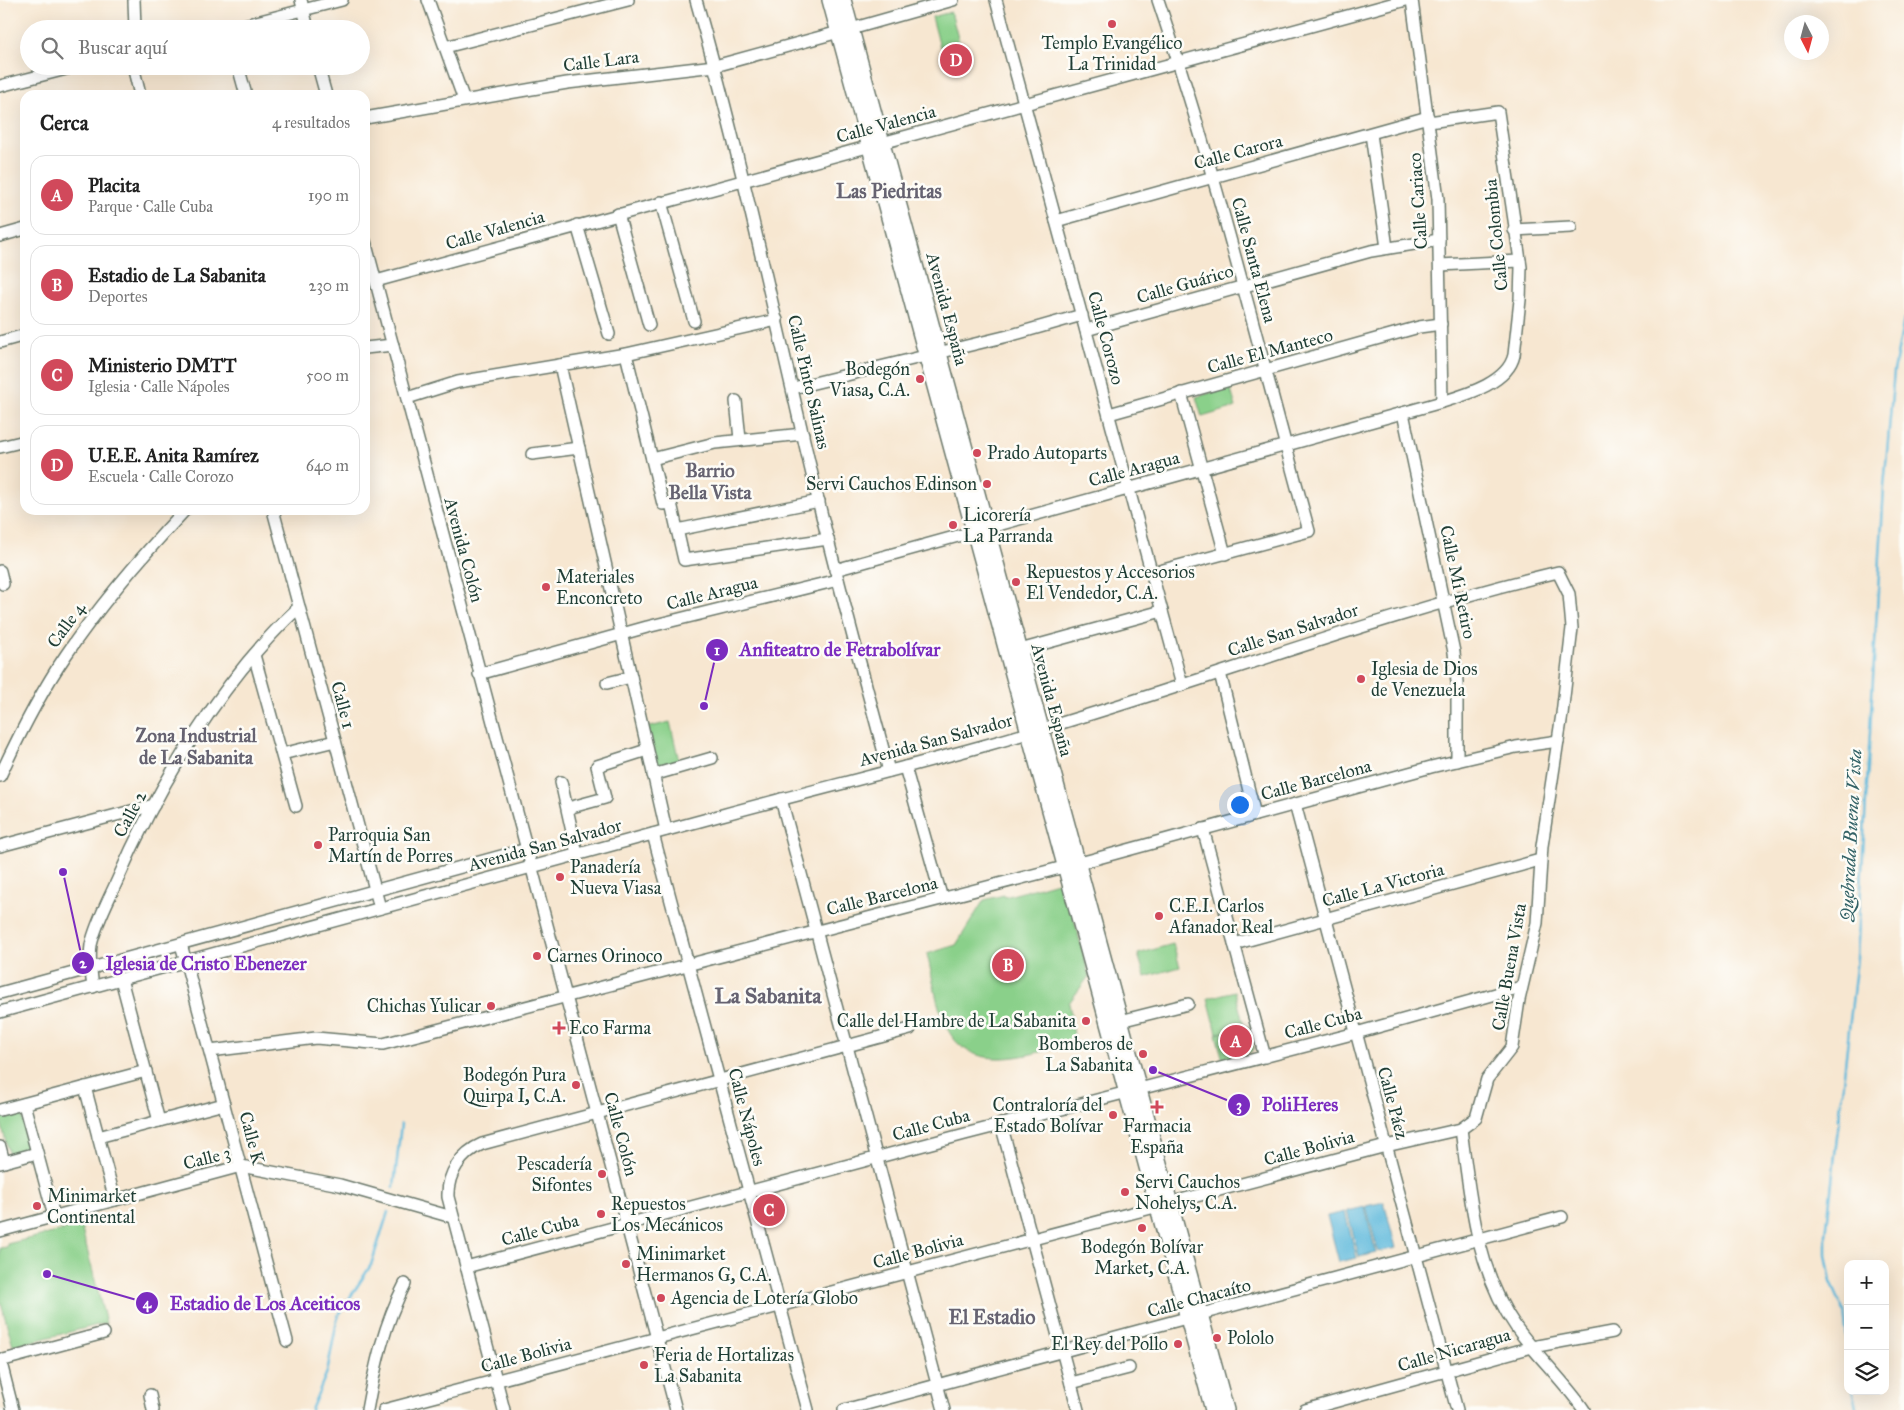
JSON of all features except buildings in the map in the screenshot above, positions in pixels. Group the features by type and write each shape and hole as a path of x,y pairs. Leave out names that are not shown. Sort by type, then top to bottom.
{"main road":[{"name":"Avenida España","path":"830,0 845,31 1163,1205 1194,1317 1226,1410"},
{"name":"Avenida España","path":"843,0 845,31"},
{"name":"Avenida España","path":"980,529 1020,650 1035,731"},
{"name":"Avenida España","path":"1071,865 1120,1021 1132,1091"},
{"name":"Avenida España","path":"1194,1317 1213,1410"}],"street":[{"path":"134,0 135,20"},
{"path":"256,20 302,5 342,0"},
{"path":"428,0 464,100"},
{"path":"445,47 628,0"},
{"name":"Calle Pinto Salinas","path":"696,0 744,180 828,539 889,771"},
{"name":"Calle Lara","path":"370,117 567,83 715,66 953,0"},
{"name":"Calle Corozo","path":"996,0 1182,685"},
{"name":"Calle Santa Elena","path":"1158,0 1179,63 1212,176 1309,531 1225,554"},
{"name":"Calle Valencia","path":"376,281 661,202 1179,63 1386,2 1406,0"},
{"name":"Calle Cariaco","path":"1412,0 1438,192 1442,402"},
{"path":"302,5 306,20"},
{"path":"0,86 43,75"},
{"path":"135,75 139,90"},
{"path":"240,75 245,90"},
{"path":"320,75 325,90"},
{"name":"Calle Carora","path":"1056,221 1212,176 1428,119 1498,112"},
{"name":"Calle Colombia","path":"1442,402 1486,385 1501,374 1512,362 1520,300 1520,261 1498,112"},
{"path":"1371,134 1386,248"},
{"path":"661,202 694,321"},
{"path":"618,214 649,325"},
{"path":"577,225 609,334"},
{"path":"1514,230 1571,227"},
{"path":"0,236 20,230"},
{"name":"Calle Guárico","path":"1086,330 1386,248 1439,240"},
{"name":"Avenida Colón","path":"370,260 532,867"},
{"path":"1440,265 1520,261"},
{"path":"793,388 1082,315"},
{"path":"407,398 458,382 626,354 777,320"},
{"name":"Calle El Manteco","path":"1109,414 1419,327 1441,324"},
{"path":"0,342 20,336"},
{"path":"370,347 393,345"},
{"path":"626,354 663,504 671,503 684,560 828,539"},
{"path":"560,365 666,830"},
{"path":"1152,573 1225,554 1181,394"},
{"path":"736,402 740,439"},
{"name":"Calle Aragua","path":"479,674 837,575 980,529 1442,402"},
{"name":"Calle Mi Retiro","path":"1403,413 1444,601 1456,667 1457,761"},
{"path":"652,459 715,443 803,434"},
{"path":"0,447 20,442"},
{"path":"532,454 579,448"},
{"path":"677,530 819,501"},
{"name":"Calle 4","path":"0,776 52,678 77,638 128,571 180,515"},
{"name":"Calle 1","path":"273,515 380,908"},
{"path":"0,571 3,584"},
{"name":"Calle San Salvador","path":"1035,731 1444,601 1558,572"},
{"name":"Calle Buena Vista","path":"1461,1129 1476,1118 1487,1079 1512,1048 1522,987 1538,918 1540,860 1558,741 1572,628 1569,594 1558,572"},
{"name":"Calle 2","path":"93,986 90,951 96,930 128,855 154,805 218,701 279,626 299,607"},
{"path":"1020,650 1162,611"},
{"path":"254,656 296,806"},
{"path":"1220,672 1255,815"},
{"path":"606,683 631,677"},
{"name":"Avenida San Salvador","path":"0,1012 1035,731"},
{"path":"282,754 335,741"},
{"name":"Calle Barcelona","path":"210,1051 316,1038 383,1044 942,899 1457,761 1516,747 1558,741"},
{"path":"568,808 605,798 597,766 647,750"},
{"path":"653,775 712,758"},
{"path":"905,767 942,899"},
{"path":"562,782 577,854"},
{"path":"781,799 944,1410"},
{"name":"Calle Páez","path":"1295,804 1457,1410"},
{"path":"0,846 154,805"},
{"path":"1203,829 1265,1057"},
{"name":"Calle Nápoles","path":"654,834 808,1410"},
{"name":"Avenida San Salvador","path":"0,993 527,849"},
{"name":"Calle La Victoria","path":"1234,944 1540,860"},
{"name":"Calle Colón","path":"532,867 676,1410"},
{"name":"Calle K","path":"181,944 242,1166 287,1342"},
{"path":"121,979 159,1121"},
{"name":"Calle Cuba","path":"466,1267 1002,1124 1356,1033 1522,987"},
{"path":"1120,1021 1188,1004"},
{"path":"504,1410 452,1218 447,1188 454,1170 466,1154 482,1144 910,1029"},
{"path":"0,1110 146,1071"},
{"path":"84,1087 115,1200"},
{"path":"24,1104 54,1216"},
{"path":"98,1137 224,1104"},
{"path":"1002,1124 1078,1410"},
{"path":"1461,1129 1479,1241 1501,1301 1516,1327 1584,1410"},
{"name":"Calle Bolivia","path":"384,1410 1386,1146 1461,1129"},
{"path":"0,1148 2,1162 37,1153"},
{"name":"Calle 3","path":"0,1231 242,1166 340,1185 452,1218"},
{"name":"Calle Chacaíto","path":"844,1410 1416,1258 1562,1217"},
{"path":"367,1410 376,1363 394,1304 405,1284"},
{"name":"Calle Nicaragua","path":"1305,1410 1532,1347 1613,1332"},
{"path":"13,1410 0,1360 104,1333"},
{"path":"1071,1383 1129,1368"},
{"path":"150,1395 153,1410"}],"green space":[{"path":"951,12 959,42 940,47 932,17"},
{"path":"1230,387 1236,407 1202,417 1196,397"},
{"path":"670,722 679,761 656,767 646,728"},
{"path":"1064,880 1089,976 1069,1003 1075,1042 1024,1056 1005,1058 988,1057 972,1053 958,1043 947,1028 937,1001 927,954 956,945 984,900 1004,895 1005,897"},
{"path":"1173,944 1180,967 1145,977 1138,954"},
{"path":"1235,991 1244,1027 1249,1026 1254,1049 1249,1053 1223,1060 1216,1034 1224,1032 1217,1033 1208,998"},
{"path":"21,1112 30,1148 9,1154 0,1118"},
{"path":"81,1226 106,1323 13,1346 0,1300 0,1248 7,1247 7,1244"}],"water":[{"path":"1384,1202 1396,1248 1378,1252 1366,1206"},
{"path":"1365,1207 1376,1253 1359,1257 1347,1211"},
{"path":"1345,1212 1357,1258 1339,1262 1327,1216"}],"waterway":[{"name":"Quebrada Buena Vista","path":"1844,1311 1831,1282 1826,1254 1826,1235 1857,958 1884,487 1894,371 1904,319"},
{"path":"394,1187 401,1124"},
{"path":"311,1410 327,1372 338,1316 371,1265 388,1212"},
{"name":"Quebrada Buena Vista","path":"1853,1395 1857,1410"}],"place":[{"name":"Templo Evangélico La Trinidad","path":"1112,24"},
{"name":"U.E.E. Anita Ramírez","path":"956,60"},
{"name":"Bodegón Viasa, C.A.","path":"920,379"},
{"name":"Prado Autoparts","path":"977,453"},
{"name":"Servi Cauchos Edinson","path":"987,484"},
{"name":"Licorería La Parranda","path":"953,525"},
{"name":"Repuestos y Accesorios El Vendedor, C.A.","path":"1016,582"},
{"name":"Materiales Enconcreto","path":"546,587"},
{"name":"Iglesia de Dios de Venezuela","path":"1361,679"},
{"name":"Anfiteatro de Fetrabolívar","path":"704,706"},
{"name":"Parroquia San Martín de Porres","path":"318,845"},
{"name":"Iglesia de Cristo Ebenezer","path":"63,872"},
{"name":"Panadería Nueva Viasa","path":"560,877"},
{"name":"C.E.I. Carlos Afanador Real","path":"1159,916"},
{"name":"Carnes Orinoco","path":"537,956"},
{"name":"Estadio de La Sabanita","path":"1008,965"},
{"name":"Chichas Yulicar","path":"491,1006"},
{"name":"Calle del Hambre de La Sabanita","path":"1086,1021"},
{"name":"Eco Farma","path":"559,1028"},
{"name":"Placita","path":"1236,1041"},
{"name":"Bomberos de La Sabanita","path":"1143,1054"},
{"name":"PoliHeres","path":"1153,1070"},
{"name":"Bodegón Pura Quirpa I, C.A.","path":"576,1085"},
{"name":"Farmacia España","path":"1157,1107"},
{"name":"Contraloría del Estado Bolívar","path":"1113,1115"},
{"name":"Pescadería Sifontes","path":"602,1174"},
{"name":"Servi Cauchos Nohelys, C.A.","path":"1125,1192"},
{"name":"Minimarket Continental","path":"37,1206"},
{"name":"Ministerio DMTT","path":"769,1210"},
{"name":"Repuestos Los Mecánicos","path":"601,1214"},
{"name":"Bodegón Bolívar Market, C.A.","path":"1142,1228"},
{"name":"Minimarket Hermanos G, C.A.","path":"626,1264"},
{"name":"Estadio de Los Aceiticos","path":"47,1274"},
{"name":"Agencia de Lotería Globo","path":"661,1298"},
{"name":"Pololo","path":"1217,1338"},
{"name":"El Rey del Pollo","path":"1178,1344"},
{"name":"Feria de Hortalizas La Sabanita","path":"644,1365"}],"district":[{"name":"Las Piedritas","path":"889,191"},
{"name":"Barrio Bella Vista","path":"710,481"},
{"name":"Zona Industrial de La Sabanita","path":"196,746"},
{"name":"La Sabanita","path":"768,995"},
{"name":"El Estadio","path":"992,1317"}]}
